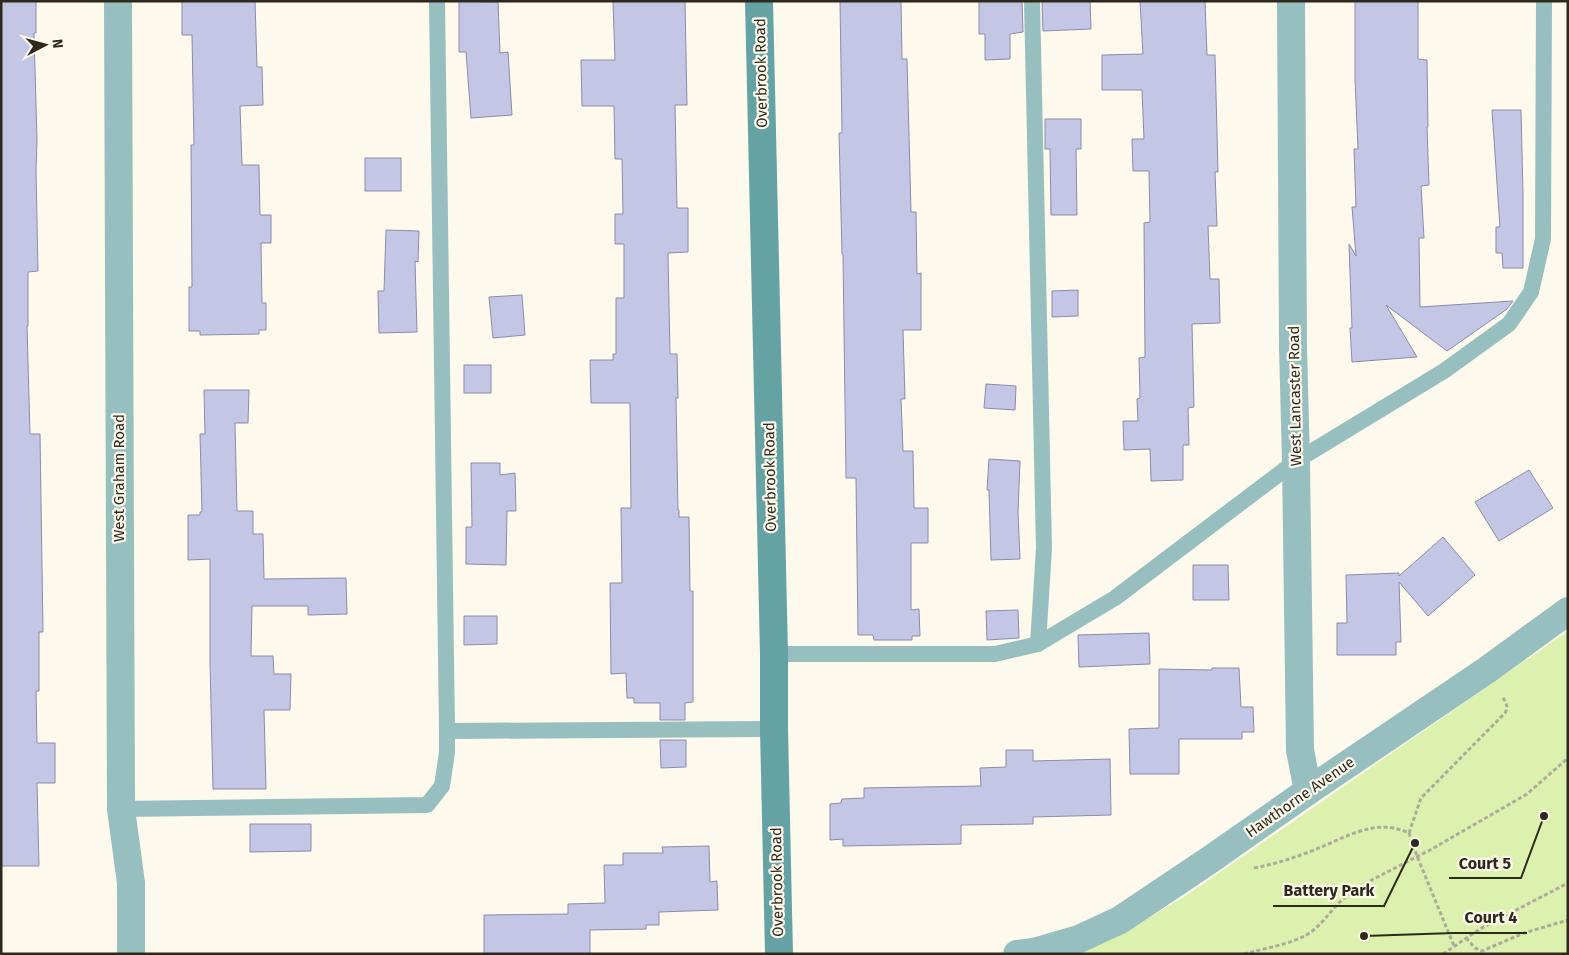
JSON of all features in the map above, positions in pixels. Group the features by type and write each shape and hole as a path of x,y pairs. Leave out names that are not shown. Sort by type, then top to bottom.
{"street":[{"name":"West Graham Road","path":"118,1 121,809 131,883 132,954"},
{"name":"Overbrook Road","path":"759,1 779,954"},
{"name":"West Lancaster Road","path":"1291,1 1293,347 1300,750 1308,790"},
{"name":"Hawthorne Avenue","path":"1017,954 1034,952 1079,939 1120,920 1211,859 1308,790 1487,670 1568,611"}],"lane":[{"path":"121,809 427,805 442,786 448,752 448,731 437,1"},
{"path":"1032,1 1044,548 1038,644"},
{"path":"774,654 995,654 1038,644 1115,598 1296,461 1444,371 1509,324 1531,292 1544,239 1544,1"},
{"path":"448,731 774,729"}],"path":[{"path":"1454,946 1409,832 1421,798 1505,713 1507,704 1498,690"},
{"path":"1244,954 1287,943 1308,934 1339,903 1353,892 1527,794 1568,758"},
{"path":"1211,859 1237,871 1274,864 1357,831 1374,827 1393,827 1409,832"},
{"path":"1443,954 1480,929 1568,883"},
{"path":"1466,938 1475,948 1482,952 1524,933 1568,920"}],"green space":[{"path":"1568,631 1568,951 1565,954 1079,954 1122,934 1187,895"}],"building":[{"path":"1,1 36,1 36,33 34,33 38,271 28,272 27,326 30,434 40,434 43,632 39,632 39,691 36,691 37,743 55,743 55,783 37,783 39,866 1,866"},
{"path":"182,1 255,1 257,67 262,67 263,105 240,106 242,165 259,165 260,215 271,215 271,243 261,243 262,303 266,303 266,330 259,330 259,334 200,335 200,331 189,331 189,287 192,287 191,145 194,145 192,35 182,35"},
{"path":"459,1 498,2 500,53 508,52 512,115 471,118 466,52 459,52"},
{"path":"613,1 685,1 687,105 675,105 677,208 688,208 688,252 668,253 670,354 677,354 678,510 679,517 689,517 690,591 693,591 693,702 685,703 685,720 660,720 660,703 634,703 634,698 627,698 626,673 611,674 610,583 622,583 621,508 631,508 630,403 591,403 590,360 613,360 613,354 616,354 616,298 624,298 624,244 615,244 615,214 623,214 622,159 615,159 614,106 582,106 581,60 615,60"},
{"path":"840,1 901,1 902,59 907,59 911,212 916,212 917,274 921,273 921,330 903,330 905,399 901,399 903,451 913,451 914,508 928,508 928,543 911,543 911,610 919,609 920,636 912,636 912,640 874,640 873,635 858,635 856,478 846,478 843,254 839,133 842,133"},
{"path":"979,1 1022,1 1023,32 1010,34 1010,59 985,60 985,34 979,34"},
{"path":"1042,1 1090,1 1091,29 1043,31"},
{"path":"1140,1 1205,1 1207,55 1215,55 1218,172 1215,172 1217,226 1208,226 1210,279 1219,279 1220,323 1192,324 1194,407 1188,408 1189,445 1183,445 1183,480 1151,481 1150,449 1124,450 1123,421 1138,421 1137,399 1140,398 1139,358 1145,357 1144,223 1150,222 1149,171 1133,171 1132,139 1144,139 1142,90 1102,90 1102,55 1143,54"},
{"path":"1355,1 1418,1 1418,59 1427,60 1429,185 1421,186 1424,238 1419,238 1420,307 1513,301 1507,309 1447,351 1386,305 1417,357 1352,362 1349,244 1356,256 1352,207 1356,207 1354,149 1358,149 1355,79"},
{"path":"1492,110 1521,110 1523,268 1503,268 1502,253 1496,253 1496,227 1500,227"},
{"path":"1045,119 1081,119 1081,149 1076,149 1077,215 1051,215 1050,149 1045,149"},
{"path":"365,158 401,158 401,191 365,191"},
{"path":"386,230 419,231 418,262 415,261 417,332 379,333 378,291 384,291"},
{"path":"1078,290 1078,316 1052,317 1052,291"},
{"path":"522,295 525,335 493,338 489,297"},
{"path":"464,365 491,365 491,393 464,393"},
{"path":"986,384 1016,386 1015,410 984,408"},
{"path":"204,390 249,390 248,423 235,423 237,511 253,511 253,534 263,534 264,579 346,578 347,614 308,615 308,606 252,606 251,656 273,656 274,674 291,674 290,710 264,710 266,789 213,789 210,559 188,560 188,515 200,515 200,512 202,512 200,434 205,434"},
{"path":"989,459 1020,461 1018,513 1020,559 991,560 989,490 987,490"},
{"path":"471,463 500,463 500,475 515,473 516,511 507,511 506,565 466,564 466,527 472,527"},
{"path":"1529,470 1553,508 1499,541 1475,502"},
{"path":"1443,537 1475,575 1428,616 1399,582 1401,642 1396,642 1396,655 1337,655 1337,623 1347,623 1346,575 1399,573 1399,576"},
{"path":"1193,565 1228,565 1229,600 1193,600"},
{"path":"1018,610 1019,638 987,640 986,611"},
{"path":"464,616 497,616 497,644 464,645"},
{"path":"1149,633 1150,664 1079,667 1078,635"},
{"path":"1212,668 1239,668 1241,707 1253,707 1254,732 1242,732 1242,739 1179,739 1179,774 1130,774 1129,729 1159,728 1159,669 1212,670"},
{"path":"660,740 686,740 686,767 661,768"},
{"path":"1006,750 1033,750 1033,761 1110,759 1111,815 1033,817 1033,824 961,825 961,844 843,846 843,839 830,840 830,804 841,803 842,799 864,798 864,788 981,786 980,768 1006,767"},
{"path":"250,824 311,824 311,851 250,852"},
{"path":"709,846 710,882 717,881 718,910 659,912 659,925 646,925 646,929 590,930 590,954 484,954 484,915 568,914 568,904 605,903 604,865 623,865 623,853 663,853 662,847"}],"place":[{"name":"Court 5","path":"1544,816"},
{"name":"Battery Park","path":"1415,843"},
{"name":"Court 4","path":"1364,936"}]}
